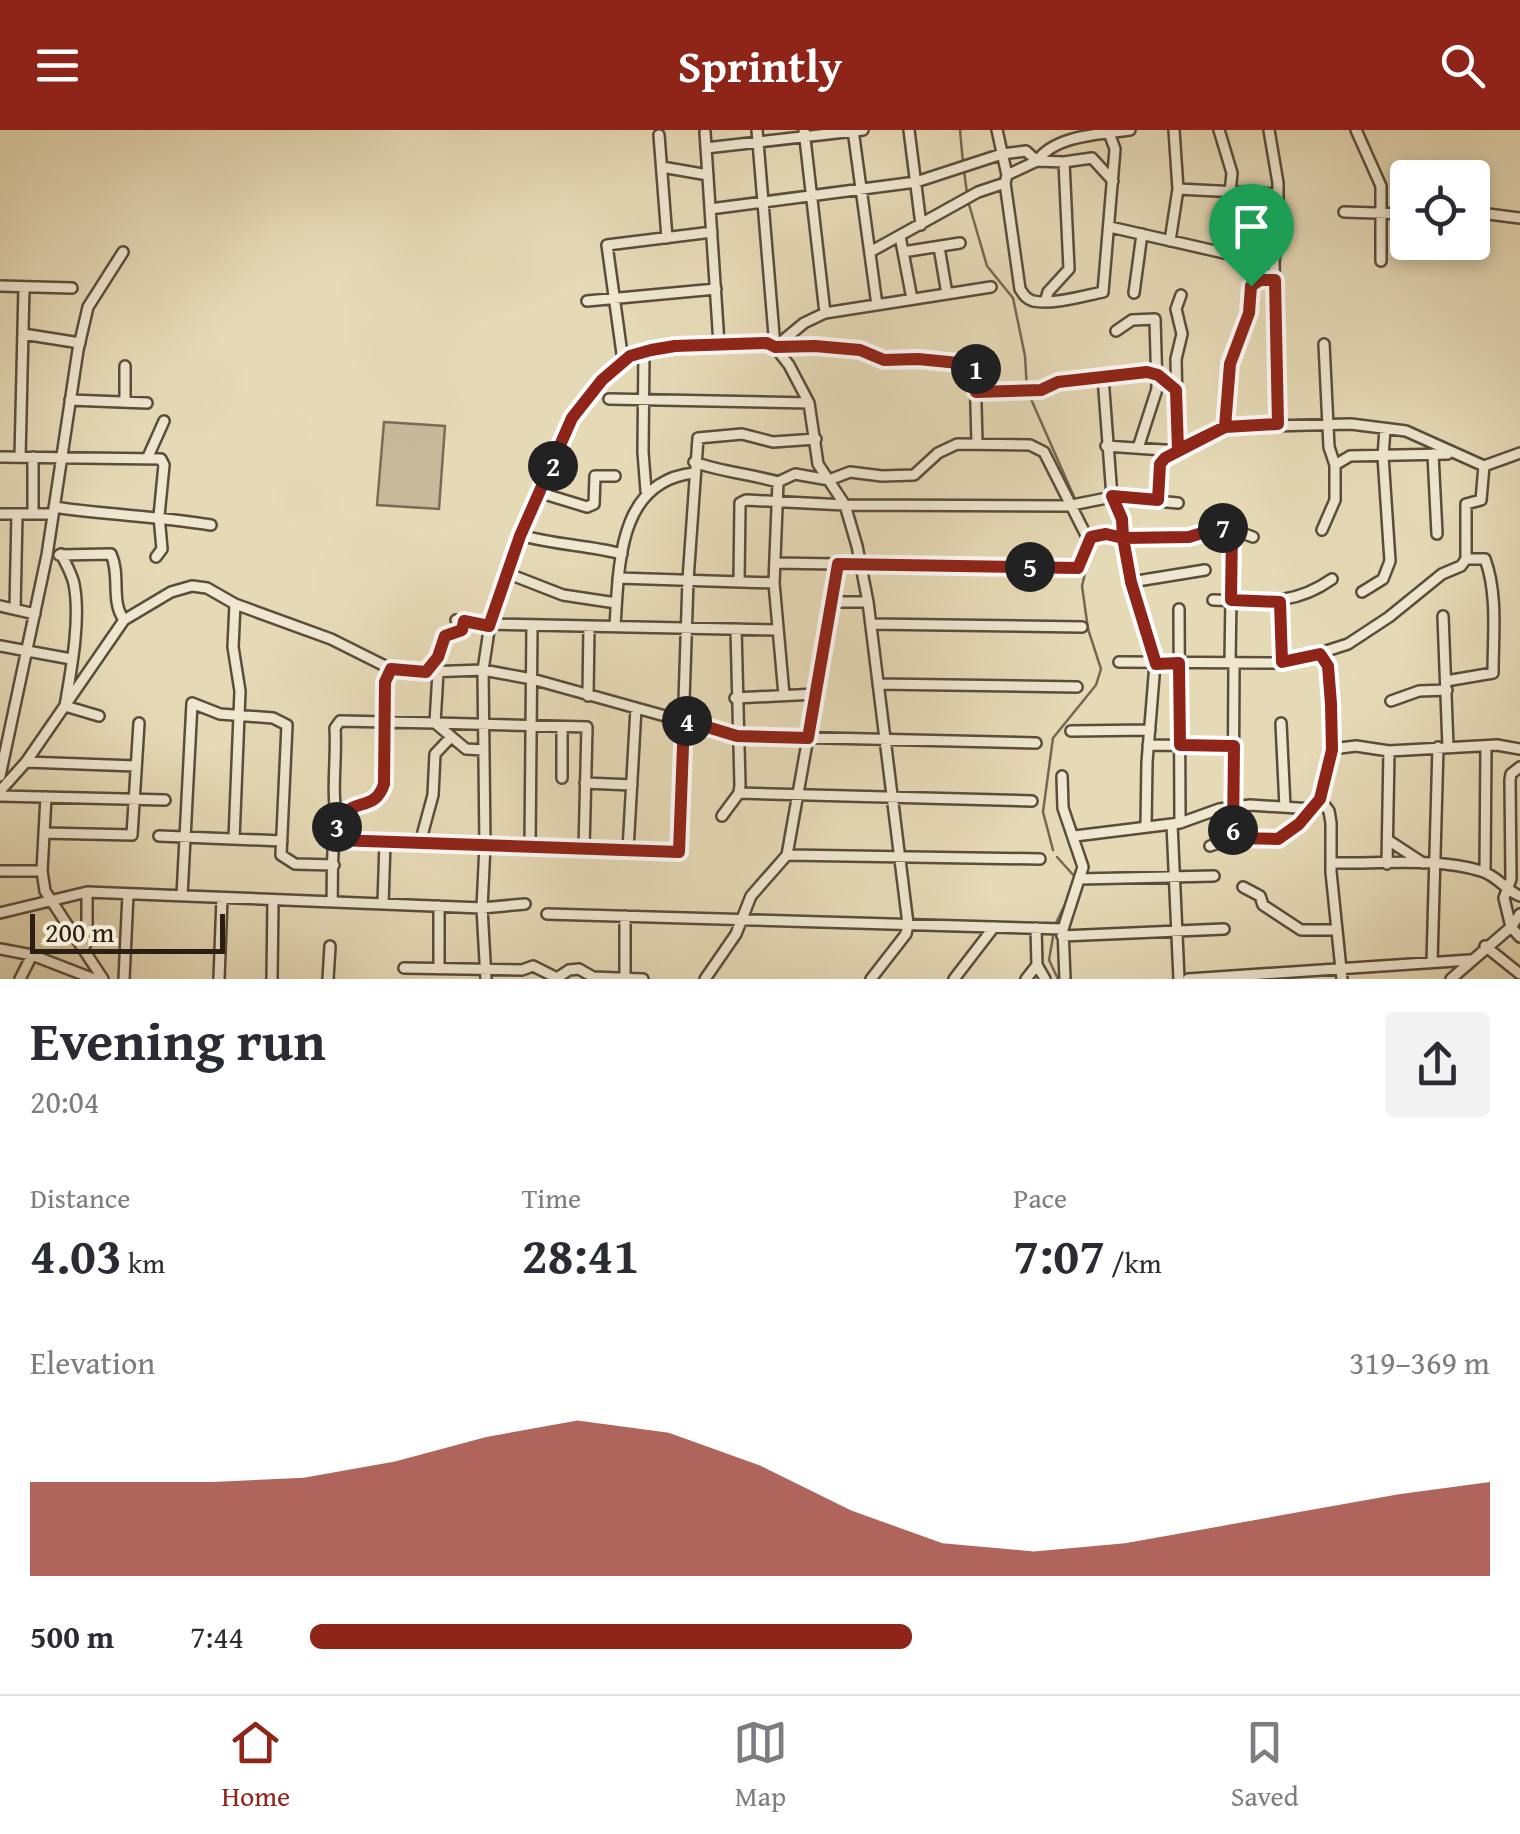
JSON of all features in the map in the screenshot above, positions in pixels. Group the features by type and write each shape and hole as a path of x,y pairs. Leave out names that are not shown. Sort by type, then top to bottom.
{"street":[{"path":"757,130 775,347"},
{"path":"706,148 804,133 864,130"},
{"path":"910,130 921,225"},
{"path":"997,130 1020,289 1034,301 1103,292 1114,149 1102,132"},
{"path":"870,252 1006,179 1037,161 1048,149 1102,132 1130,130"},
{"path":"1170,241 1178,189 1174,130"},
{"path":"1110,227 1224,253 1230,162 1219,130"},
{"path":"1269,130 1278,182 1278,424"},
{"path":"1356,130 1381,186 1381,261"},
{"path":"853,131 877,304"},
{"path":"704,132 719,344"},
{"path":"804,133 825,312"},
{"path":"660,135 667,238"},
{"path":"710,209 916,182 1002,154 1026,152 1037,161 1092,158 1113,182"},
{"path":"1046,299 1069,269 1064,162"},
{"path":"662,167 708,175"},
{"path":"1178,189 1276,194"},
{"path":"1344,212 1390,215"},
{"path":"1490,214 1520,218"},
{"path":"624,361 608,245 712,232"},
{"path":"1134,293 1142,234"},
{"path":"900,236 912,299"},
{"path":"904,252 960,244"},
{"path":"940,246 947,294"},
{"path":"0,776 36,614 88,307 123,252"},
{"path":"1225,427 1230,364 1249,313 1251,286 1260,280 1275,280"},
{"path":"0,286 72,288"},
{"path":"20,457 24,287"},
{"path":"775,347 804,323 825,312 991,287"},
{"path":"587,301 716,289"},
{"path":"1178,450 1176,358 1182,334 1176,309 1181,295"},
{"path":"1116,331 1132,320 1155,320 1158,375 1138,448"},
{"path":"23,334 80,343"},
{"path":"486,974 482,908 483,670 489,625 520,536 572,418 602,380 624,361 644,351 767,343 789,365 809,403 818,464 845,505 868,602 908,924 906,934 871,979"},
{"path":"1322,530 1335,500 1336,464 1329,447 1324,344"},
{"path":"775,347 827,346 860,350 876,359 969,364 976,368 977,443"},
{"path":"644,351 646,491"},
{"path":"125,366 125,402"},
{"path":"976,392 1041,390 1058,382 1147,372 1158,375 1176,390"},
{"path":"1102,377 1112,496 1122,519 1131,582 1156,664 1146,826"},
{"path":"609,399 809,403"},
{"path":"70,400 147,402"},
{"path":"146,459 164,421"},
{"path":"1158,500 1160,464 1178,450 1225,427 1327,424 1384,428 1406,431 1484,466 1520,457"},
{"path":"1362,592 1383,579 1390,562 1382,456 1384,428"},
{"path":"336,840 679,852 688,580 698,438 742,434 773,442 816,439"},
{"path":"614,626 622,554 639,500 646,491 694,468 757,474 778,482 795,474 829,480 850,472 914,475 938,453 957,444 1030,445 1044,452 1089,540"},
{"path":"1106,446 1178,450"},
{"path":"1336,464 1350,456 1456,453"},
{"path":"1433,454 1437,534"},
{"path":"0,457 161,459 162,550 156,557"},
{"path":"33,458 33,514"},
{"path":"1119,662 1282,662 1348,644 1442,574 1461,566 1466,559 1466,504 1481,500 1484,466"},
{"path":"541,493 587,507 594,504 595,476 616,476"},
{"path":"778,482 774,583 784,696"},
{"path":"739,582 740,504 746,500 845,505 1070,505 1112,496 1178,502"},
{"path":"0,514 54,510 122,517 160,516 211,525"},
{"path":"15,609 17,514"},
{"path":"776,564 1078,568 1091,537 1106,534 1123,538 1189,537 1215,529 1232,529 1253,537"},
{"path":"1232,529 1233,838"},
{"path":"520,536 622,554"},
{"path":"61,554 74,584 65,706"},
{"path":"47,555 111,554 117,572 116,610 124,620"},
{"path":"1390,701 1493,673 1489,570 1486,559 1466,559"},
{"path":"705,979 736,934 751,896 787,855 838,564"},
{"path":"1131,582 1205,570"},
{"path":"509,574 563,595 616,603"},
{"path":"618,578 774,583"},
{"path":"1213,600 1280,602 1332,579"},
{"path":"0,794 124,620 172,592 192,586 207,588 235,604 331,639 391,669 483,670 532,679 737,736 1036,743"},
{"path":"832,602 868,602"},
{"path":"1280,602 1282,662"},
{"path":"234,839 240,691 233,647 235,604"},
{"path":"0,606 36,614"},
{"path":"1178,979 1173,877 1180,745 1179,609"},
{"path":"1432,962 1430,864 1443,747 1444,616"},
{"path":"484,750 466,749 435,723 432,672 445,636 462,630 460,621 489,625 778,630"},
{"path":"871,624 1082,627"},
{"path":"530,847 532,625"},
{"path":"588,696 589,626"},
{"path":"722,816 738,794 736,629"},
{"path":"0,646 28,654 71,658"},
{"path":"1210,846 1233,838 1278,839 1320,799 1332,750 1330,674 1320,654"},
{"path":"338,820 348,808 372,801 382,793 385,682 391,669"},
{"path":"878,684 1078,686"},
{"path":"736,698 816,694"},
{"path":"182,896 192,704 220,714 273,718 287,724 281,855 289,861 334,865"},
{"path":"65,706 99,716"},
{"path":"628,850 636,708"},
{"path":"332,902 338,820 334,790 336,724 340,721 587,727 584,849"},
{"path":"1281,722 1284,807"},
{"path":"44,833 132,835 139,723"},
{"path":"562,727 562,778"},
{"path":"1070,731 1150,730"},
{"path":"420,843 432,795 435,754 451,738"},
{"path":"1148,745 1234,746"},
{"path":"1332,750 1356,746 1389,750 1486,746 1520,749"},
{"path":"1485,872 1486,746"},
{"path":"1388,864 1389,750"},
{"path":"26,762 136,766"},
{"path":"1520,767 1510,780 1511,879 1504,898 1511,927 1520,936"},
{"path":"1062,776 1064,808 1083,867 1063,932 1066,979"},
{"path":"586,783 632,785"},
{"path":"0,794 165,800"},
{"path":"738,794 1032,801"},
{"path":"46,797 42,870 50,902 103,979"},
{"path":"1320,799 1330,811 1342,974"},
{"path":"1075,836 1176,824 1234,807 1313,809"},
{"path":"159,836 282,840"},
{"path":"1388,840 1430,864"},
{"path":"383,904 385,842"},
{"path":"787,855 1040,859"},
{"path":"1331,864 1430,864 1485,872 1520,896"},
{"path":"0,871 42,870"},
{"path":"1080,879 1214,876"},
{"path":"1244,888 1260,896 1264,905 1301,930 1336,930"},
{"path":"0,913 87,892 482,908 525,904"},
{"path":"82,949 87,942 87,892"},
{"path":"124,979 128,894"},
{"path":"219,979 222,898"},
{"path":"272,979 273,900"},
{"path":"438,969 439,906"},
{"path":"547,914 994,926 1063,932 1224,929"},
{"path":"1451,979 1511,927 1520,914"},
{"path":"625,916 625,979"},
{"path":"954,979 994,926"},
{"path":"1036,928 1036,965 1045,979"},
{"path":"328,979 330,946"},
{"path":"1486,946 1520,974"},
{"path":"0,949 32,955 94,979"},
{"path":"20,979 32,955"},
{"path":"1188,979 1342,974 1470,960"},
{"path":"1026,979 1036,965"},
{"path":"404,968 486,974 533,966 557,978 579,969 593,976 642,979"}],"shaded area":[{"path":"384,422 445,426 439,509 377,505"}],"waterway":[{"path":"960,130 963,163"},
{"path":"964,171 967,193"},
{"path":"968,201 987,266 1013,298 1025,356 1027,390 1075,499"},
{"path":"1078,507 1089,531"},
{"path":"1053,850 1043,812 1053,738 1096,685 1101,669 1088,629 1082,586 1091,548"},
{"path":"1057,857 1076,878"},
{"path":"1056,923 1070,894"},
{"path":"1054,931 1049,960 1058,979"}],"route":[{"path":"1251,286 1249,313 1230,364 1225,427 1202,437 1178,450 1176,390 1158,375 1147,372 1058,382 1041,390 976,392 976,368 969,364 876,359 860,350 834,350 827,346 675,346 630,356 602,380 572,418 520,536 489,626 464,621 462,630 445,636 433,667 426,672 391,669 385,682 386,761 382,793 342,812 336,840 679,852 684,720 737,736 808,738 838,564 1078,568 1091,537 1106,534 1123,538 1131,582 1156,664 1179,663 1180,745 1234,746 1233,838 1266,840 1286,835 1313,809 1326,783 1332,750 1328,666 1320,654 1282,662 1280,602 1231,600 1232,529 1215,529 1189,537 1123,538 1122,519 1112,496 1158,500 1160,464 1165,458 1225,427 1278,424 1275,280 1260,280 1251,286"}]}
